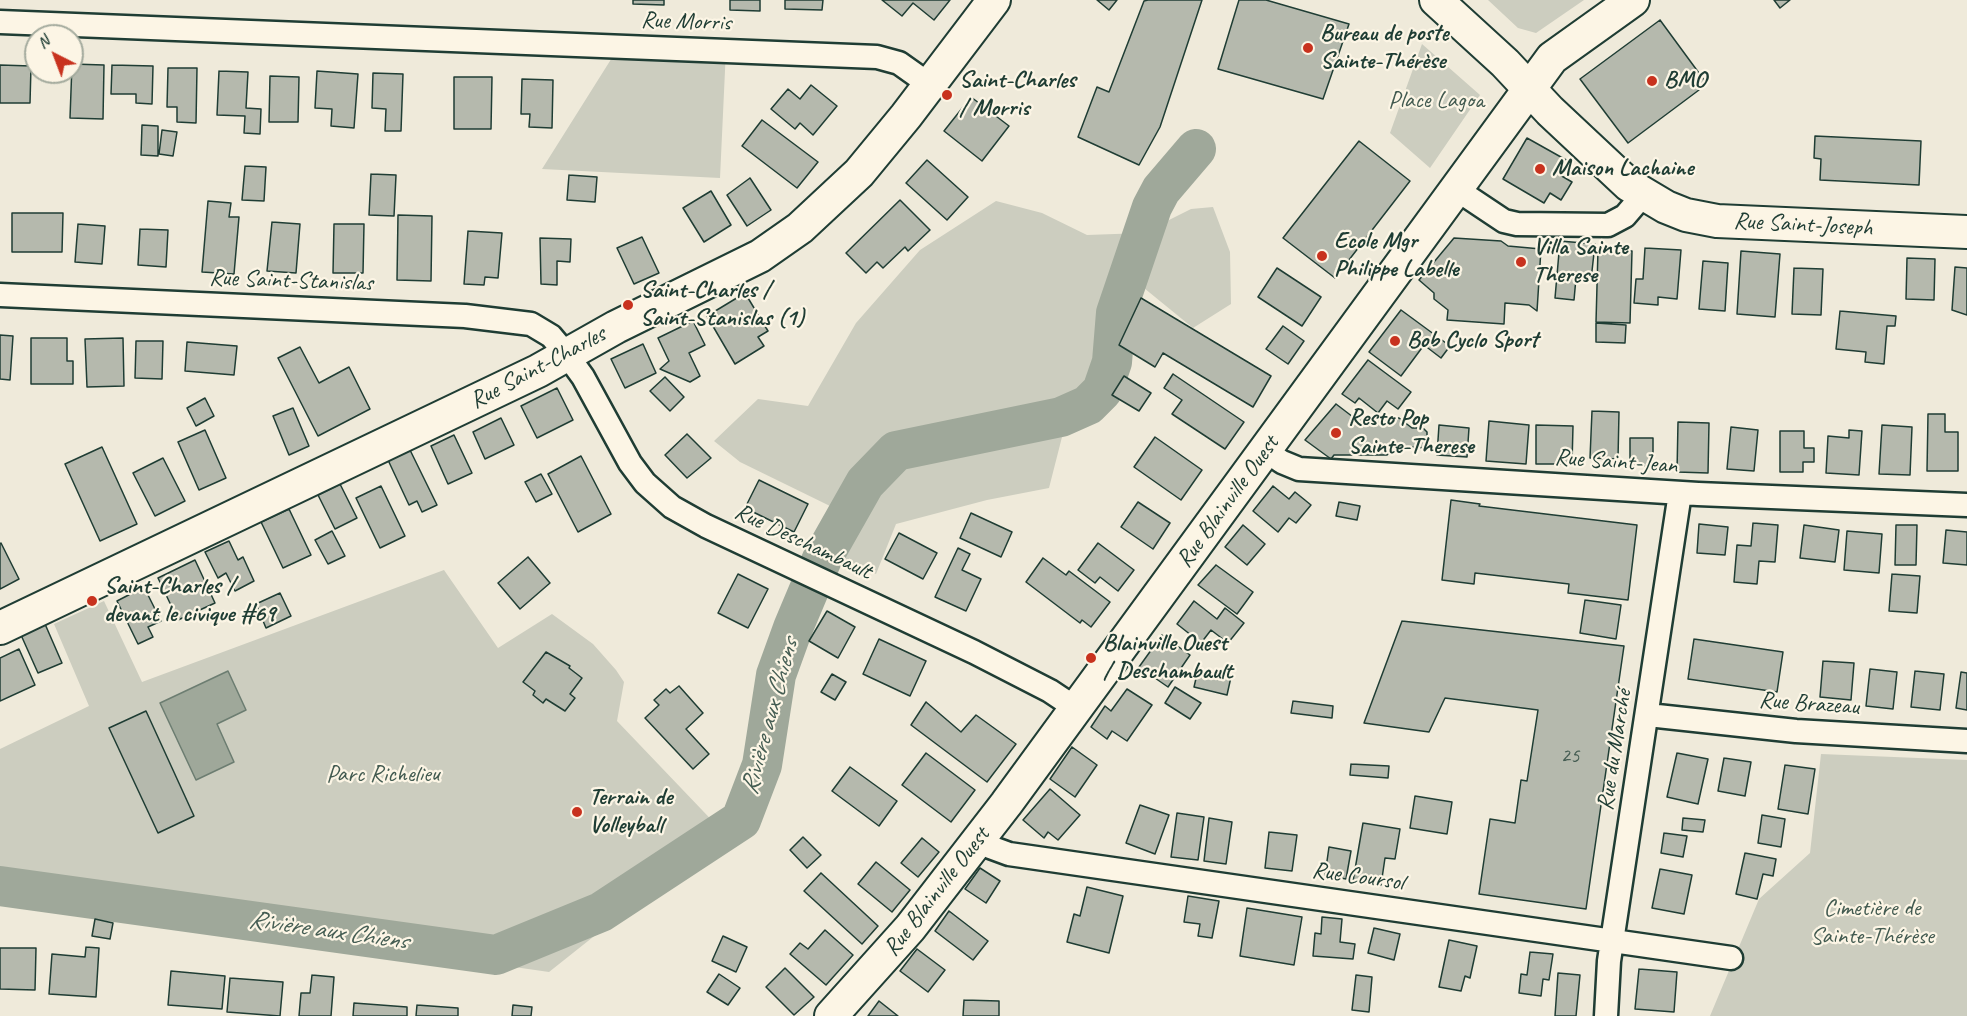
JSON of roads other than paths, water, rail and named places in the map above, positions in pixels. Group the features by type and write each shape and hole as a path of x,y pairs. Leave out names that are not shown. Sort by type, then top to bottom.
{"street":[{"name":"Rue Saint-Charles","path":"0,628 481,399 616,327 740,268 784,240 858,173 930,85 994,0"},
{"name":"Rue Saint-Joseph","path":"1436,0 1505,63 1600,159 1643,195 1686,215 1717,221 1967,232"},
{"name":"Rue Blainville Ouest","path":"831,1016 910,928 979,840 1552,58 1633,0"},
{"name":"Rue Morris","path":"0,22 877,57 896,61 930,85"},
{"path":"1456,189 1504,221 1517,224 1608,225 1625,216 1643,195"},
{"name":"Rue Saint-Stanislas","path":"0,295 502,318 539,327 551,336 567,355"},
{"name":"Rue Deschambault","path":"567,355 583,377 630,463 655,492 672,507 706,526 974,652 1050,691 1077,709"},
{"name":"Rue Saint-Jean","path":"1266,451 1299,469 1680,493 1967,505"},
{"name":"Rue du Marché","path":"1606,1016 1612,942 1680,493"},
{"name":"Rue Brazeau","path":"1648,715 1806,732 1967,741"},
{"name":"Rue Coursol","path":"979,840 1009,854 1731,958"}],"waterway":[{"name":"Rivière aux Chiens","path":"0,886 496,955 601,912 741,820 762,765 776,675 793,628 822,559 865,483 896,451 1061,417 1088,405 1102,391 1112,362 1116,313 1152,207 1161,190 1196,149"}],"place":[{"name":"Bureau de poste Sainte-Thérèse","path":"1308,48"},
{"name":"BMO","path":"1652,81"},
{"name":"Saint-Charles / Morris","path":"947,95"},
{"name":"Maison Lachaine","path":"1540,169"},
{"name":"Ecole Mgr Philippe Labelle","path":"1322,256"},
{"name":"Villa Sainte Therese","path":"1521,262"},
{"name":"Saint-Charles / Saint-Stanislas (1)","path":"628,305"},
{"name":"Bob Cyclo Sport","path":"1395,341"},
{"name":"Resto Pop Sainte-Therese","path":"1336,433"},
{"name":"Saint-Charles / devant le civique #69","path":"92,601"},
{"name":"Blainville Ouest / Deschambault","path":"1091,658"},
{"name":"Terrain de Volleyball","path":"577,812"}],"park label":[{"name":"Place Lagoa","path":"1436,101"},
{"name":"Parc Richelieu","path":"383,775"},
{"name":"Cimetière de Sainte-Thérèse","path":"1872,923"}]}
